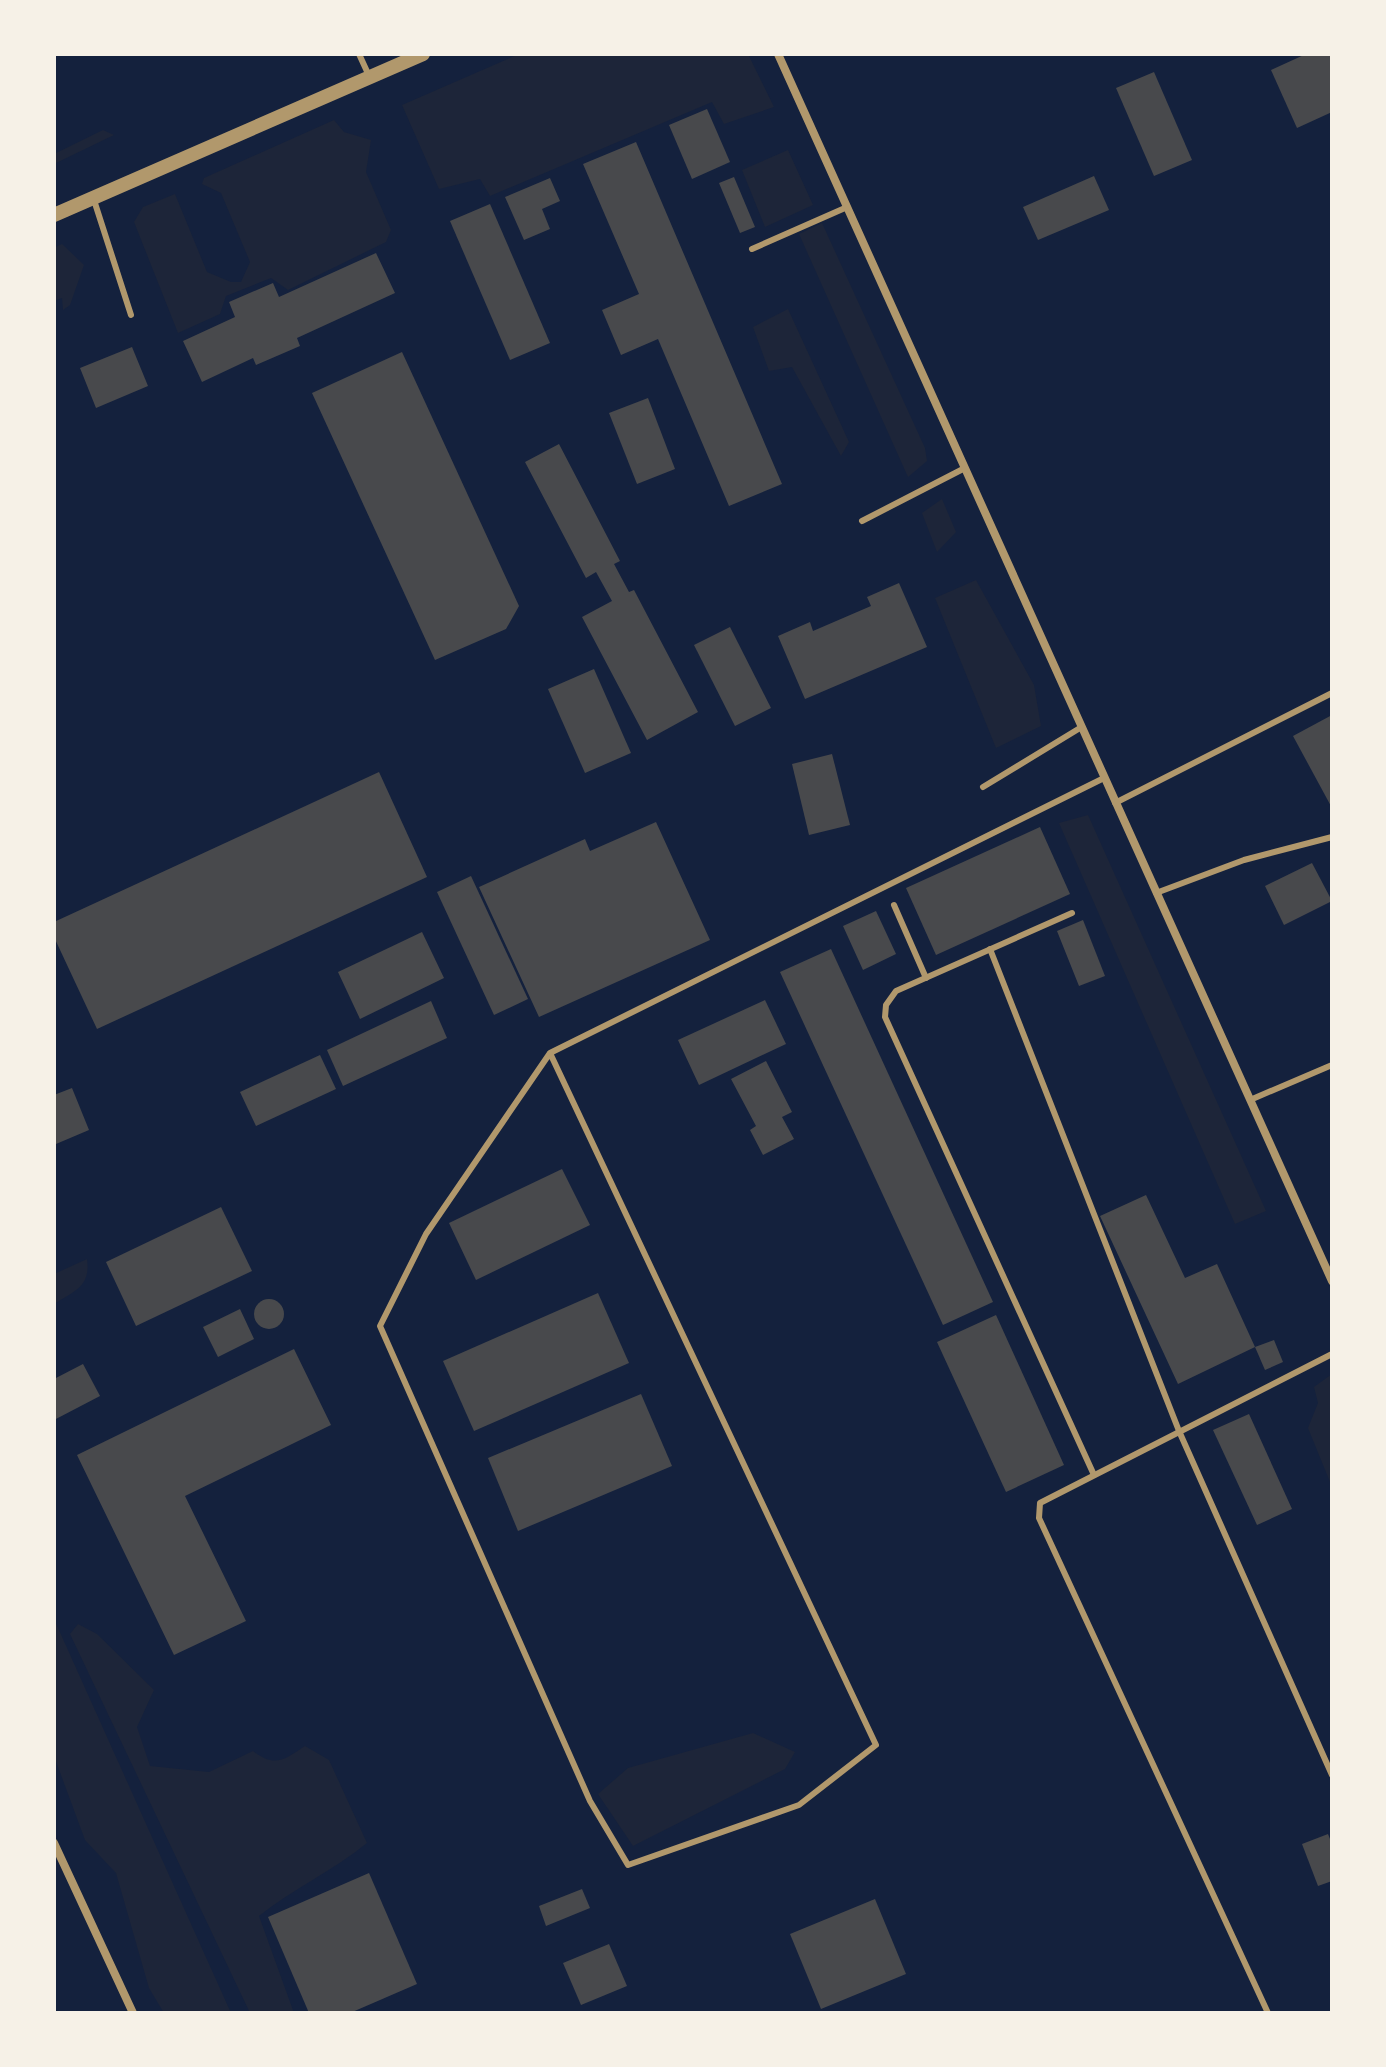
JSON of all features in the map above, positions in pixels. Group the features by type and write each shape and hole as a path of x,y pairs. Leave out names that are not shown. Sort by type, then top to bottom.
{"street":[{"path":"54,215 423,54"},
{"path":"778,54 1331,1278"},
{"path":"54,1843 133,2013"}],"lane":[{"path":"359,54 370,78"},
{"path":"93,197 131,315"},
{"path":"752,249 845,208"},
{"path":"862,521 963,469"},
{"path":"1115,803 1332,693"},
{"path":"983,787 1080,728"},
{"path":"550,1053 876,1745 799,1805 628,1865 590,1801 380,1326 426,1234 550,1053 1104,778"},
{"path":"1156,893 1244,860 1332,837"},
{"path":"894,905 926,978"},
{"path":"1072,913 896,991 886,1005 885,1017 1094,1475"},
{"path":"990,949 1179,1431 1332,1775"},
{"path":"1250,1100 1332,1065"},
{"path":"1268,2013 1039,1518 1040,1503 1332,1354"}],"shaded area":[{"path":"519,54 748,54 774,107 724,124 712,102 490,196 480,179 439,189 402,105"},
{"path":"334,120 344,132 371,140 366,172 391,230 386,242 288,290 271,278 226,296 220,314 178,333 134,222 143,207 175,194 207,272 231,282 241,282 250,262 221,193 202,184 204,178"},
{"path":"103,130 114,135 54,164 54,154"},
{"path":"788,150 813,205 765,227 742,170"},
{"path":"822,223 925,448 927,461 908,477 799,234"},
{"path":"62,244 84,265 70,305 63,310 62,298 54,301 54,248"},
{"path":"788,309 849,442 841,456 792,367 769,371 753,327"},
{"path":"942,499 956,532 937,552 922,513"},
{"path":"976,580 1034,685 1041,726 996,748 935,598"},
{"path":"1088,815 1266,1211 1235,1224 1059,823"},
{"path":"87,1259 84,1282 54,1304 54,1274"},
{"path":"1332,1374 1332,1487 1308,1428 1318,1403 1314,1387"},
{"path":"54,1619 231,2013 164,2013 149,1988 116,1873 85,1840 54,1756"},
{"path":"78,1624 97,1634 154,1690 137,1727 150,1766 209,1772 253,1751 274,1761 305,1746 329,1760 367,1843 259,1916 294,2013 250,2013 70,1634"},
{"path":"753,1733 795,1752 785,1769 633,1846 598,1794 628,1768"}],"building":[{"path":"1306,54 1332,54 1332,112 1297,128 1271,70"},
{"path":"1154,72 1192,160 1154,176 1116,88"},
{"path":"707,109 730,162 692,179 669,125"},
{"path":"636,142 782,484 729,506 658,339 621,355 602,310 639,294 583,164"},
{"path":"1094,176 1109,210 1038,240 1023,207"},
{"path":"734,177 755,227 740,233 719,183"},
{"path":"550,178 560,201 542,209 550,229 524,240 505,197"},
{"path":"490,204 550,343 510,360 450,221"},
{"path":"376,253 395,293 297,338 300,346 256,365 253,358 202,382 183,341 235,317 229,302 273,283 279,297"},
{"path":"132,347 148,386 96,408 80,368"},
{"path":"402,352 519,606 506,629 435,660 312,393"},
{"path":"648,398 675,469 637,484 609,413"},
{"path":"559,444 620,561 614,564 629,592 634,590 698,712 647,740 582,617 612,601 596,572 586,578 525,462"},
{"path":"899,583 927,647 805,699 778,636 810,622 813,631 871,606 867,597"},
{"path":"730,627 771,708 735,726 694,645"},
{"path":"594,669 631,753 585,773 548,689"},
{"path":"1332,715 1332,808 1293,736"},
{"path":"832,754 850,825 809,835 792,764"},
{"path":"379,772 427,877 97,1029 54,937 54,922"},
{"path":"656,822 710,940 539,1017 479,887 585,839 590,851"},
{"path":"1040,827 1070,894 936,955 906,888"},
{"path":"1312,863 1332,901 1284,925 1265,886"},
{"path":"471,876 528,999 494,1015 437,892"},
{"path":"876,911 896,954 863,970 843,926"},
{"path":"1083,920 1105,976 1079,986 1057,931"},
{"path":"422,932 444,978 360,1019 338,972"},
{"path":"831,949 993,1302 943,1325 780,972"},
{"path":"765,1000 786,1044 699,1085 678,1040"},
{"path":"431,1001 447,1038 343,1086 327,1050"},
{"path":"320,1055 336,1089 256,1126 240,1092"},
{"path":"766,1061 792,1112 782,1117 794,1139 763,1155 750,1130 756,1126 731,1079"},
{"path":"72,1088 89,1130 56,1144 54,1095"},
{"path":"562,1169 590,1225 476,1280 449,1223"},
{"path":"1146,1195 1185,1278 1217,1264 1255,1347 1178,1384 1100,1216"},
{"path":"221,1207 252,1271 136,1326 106,1262"},
{"path":"598,1293 629,1363 474,1431 443,1361"},
{"path":"269,1299 280,1303 284,1314 280,1325 269,1329 258,1325 254,1314 258,1303"},
{"path":"240,1309 254,1339 218,1357 203,1327"},
{"path":"996,1315 1064,1465 1006,1492 937,1342"},
{"path":"1274,1340 1283,1362 1265,1370 1255,1347"},
{"path":"294,1349 331,1425 185,1496 246,1621 174,1655 77,1455"},
{"path":"83,1364 100,1396 54,1420 54,1379"},
{"path":"641,1394 672,1466 518,1531 488,1458"},
{"path":"1249,1414 1292,1509 1257,1525 1213,1430"},
{"path":"1328,1834 1332,1844 1332,1881 1318,1886 1302,1844"},
{"path":"369,1873 417,1984 350,2013 309,2013 268,1917"},
{"path":"582,1889 590,1908 546,1926 539,1906"},
{"path":"875,1899 906,1974 821,2009 790,1934"},
{"path":"609,1944 627,1986 581,2005 563,1963"}]}
